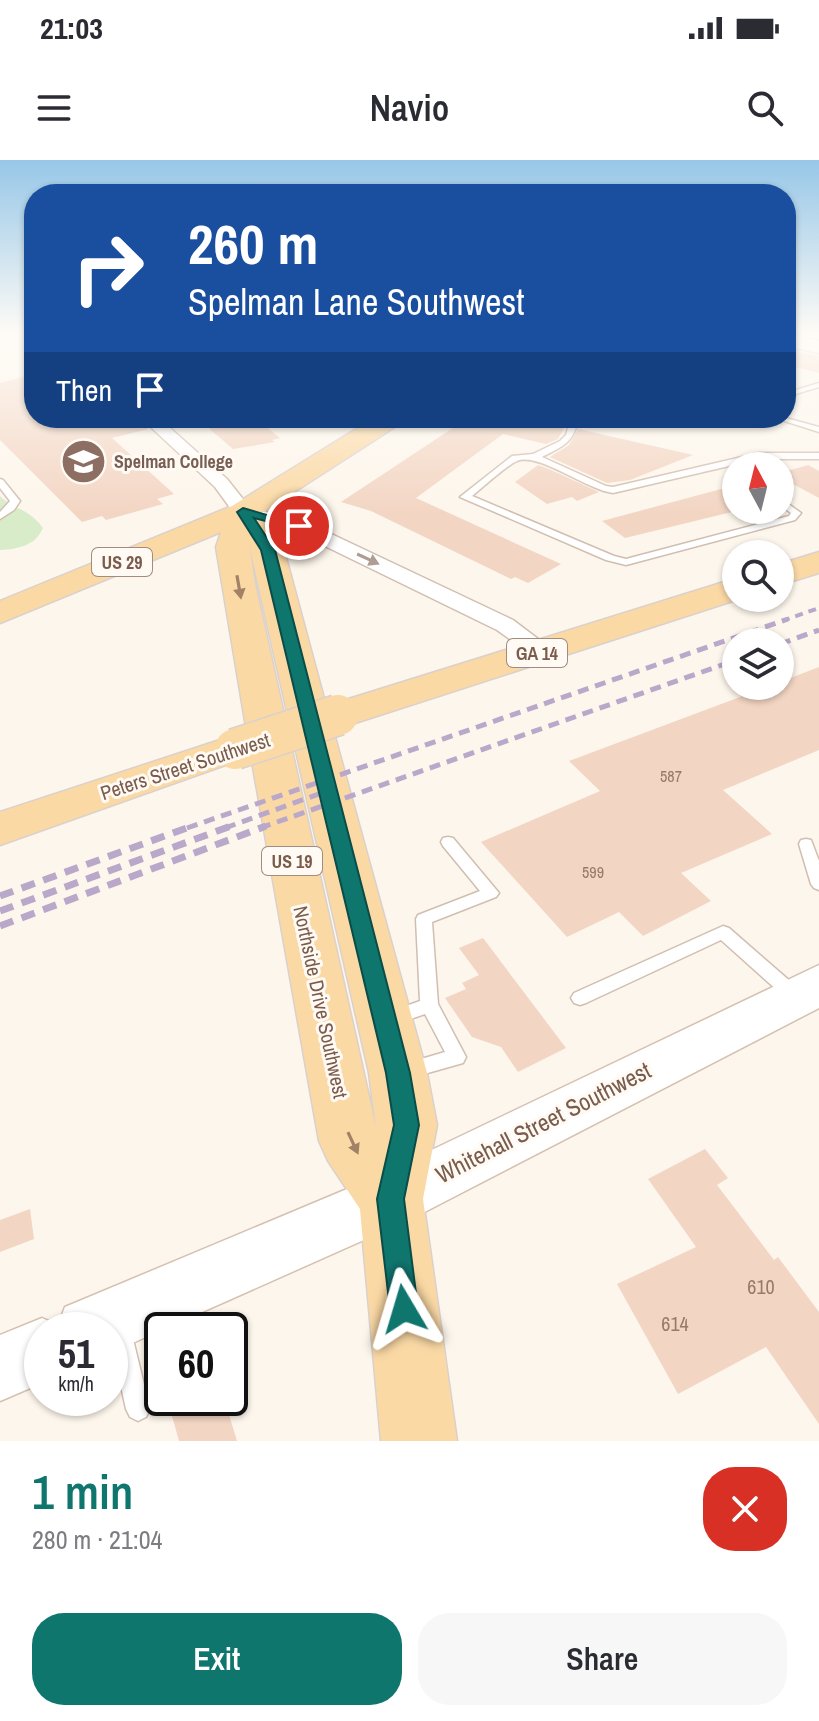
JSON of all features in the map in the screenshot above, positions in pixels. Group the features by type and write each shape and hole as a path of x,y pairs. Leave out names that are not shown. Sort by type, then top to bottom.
{"main road":[{"path":"243,512 376,428"},
{"name":"US 29","path":"0,613 243,512"},
{"name":"Northside Drive Southwest","path":"243,512 268,550 398,1073 407,1125 391,1199 419,1441"},
{"name":"Northside Drive Southwest","path":"243,512 232,547 238,584 349,1141 391,1199"},
{"path":"794,570 819,562"},
{"name":"Peters Street Southwest","path":"0,829 338,715 722,593"},
{"name":"Whitehall Street Southwest","path":"128,1313 391,1199 807,991"},
{"path":"0,1368 24,1358"}],"street":[{"path":"160,428 221,483 243,512 299,526 505,625 542,651"}],"lane":[{"path":"796,423 819,430"},
{"path":"572,428 563,443 535,457 515,458 465,497 626,562 769,524"},
{"path":"535,457 604,489 613,490 759,456 819,456"},
{"path":"0,482 15,501 0,516"},
{"path":"398,1073 457,1057 429,1005 424,919 491,893 448,842"},
{"path":"806,844 819,884"},
{"path":"580,998 723,932 807,991"},
{"path":"384,1021 429,1005"},
{"path":"128,1385 138,1409"}],"green space":[{"path":"0,496 32,516 43,528 31,543 0,550"}],"building":[{"path":"0,394 24,394 24,428 147,428 112,438 174,494 157,499 163,504 106,520 102,516 82,522 0,440"},
{"path":"208,428 268,428 280,438 272,440 275,442 233,449"},
{"path":"453,428 564,428 558,439 546,444 503,434 416,498 561,564 528,583 515,577 511,579 371,511 341,502"},
{"path":"578,429 693,455 630,480 607,483 550,457 569,445"},
{"path":"538,465 599,492 577,501 572,497 547,504 515,482"},
{"path":"808,465 819,471 819,498 794,485 794,469"},
{"path":"722,489 722,514 625,538 602,521"},
{"path":"819,667 819,750 723,790 772,834 681,873 711,901 643,936 619,912 567,937 481,842 600,791 569,761 732,700 794,700 794,677"},
{"path":"483,938 566,1048 518,1072 501,1047 472,1037 445,998 466,989 462,983 479,975 459,948"},
{"path":"705,1149 728,1178 717,1185 774,1260 778,1257 819,1312 819,1424 766,1347 678,1394 617,1284 696,1247 648,1179"},
{"path":"30,1209 34,1239 0,1252 0,1220"},
{"path":"172,1416 229,1416 237,1441 179,1441"}],"railway":[{"path":"782,621 819,608"},
{"path":"187,828 788,619"},
{"path":"794,639 819,630"},
{"path":"260,828 722,665"},
{"path":"225,828 327,791"},
{"path":"0,896 192,826"},
{"path":"0,911 231,826"},
{"path":"0,926 266,826"}],"place":[{"name":"Spelman College","path":"83,461"}],"route":[{"path":"299,526 243,512 268,550 398,1073 407,1125 391,1199 404,1309"}]}
